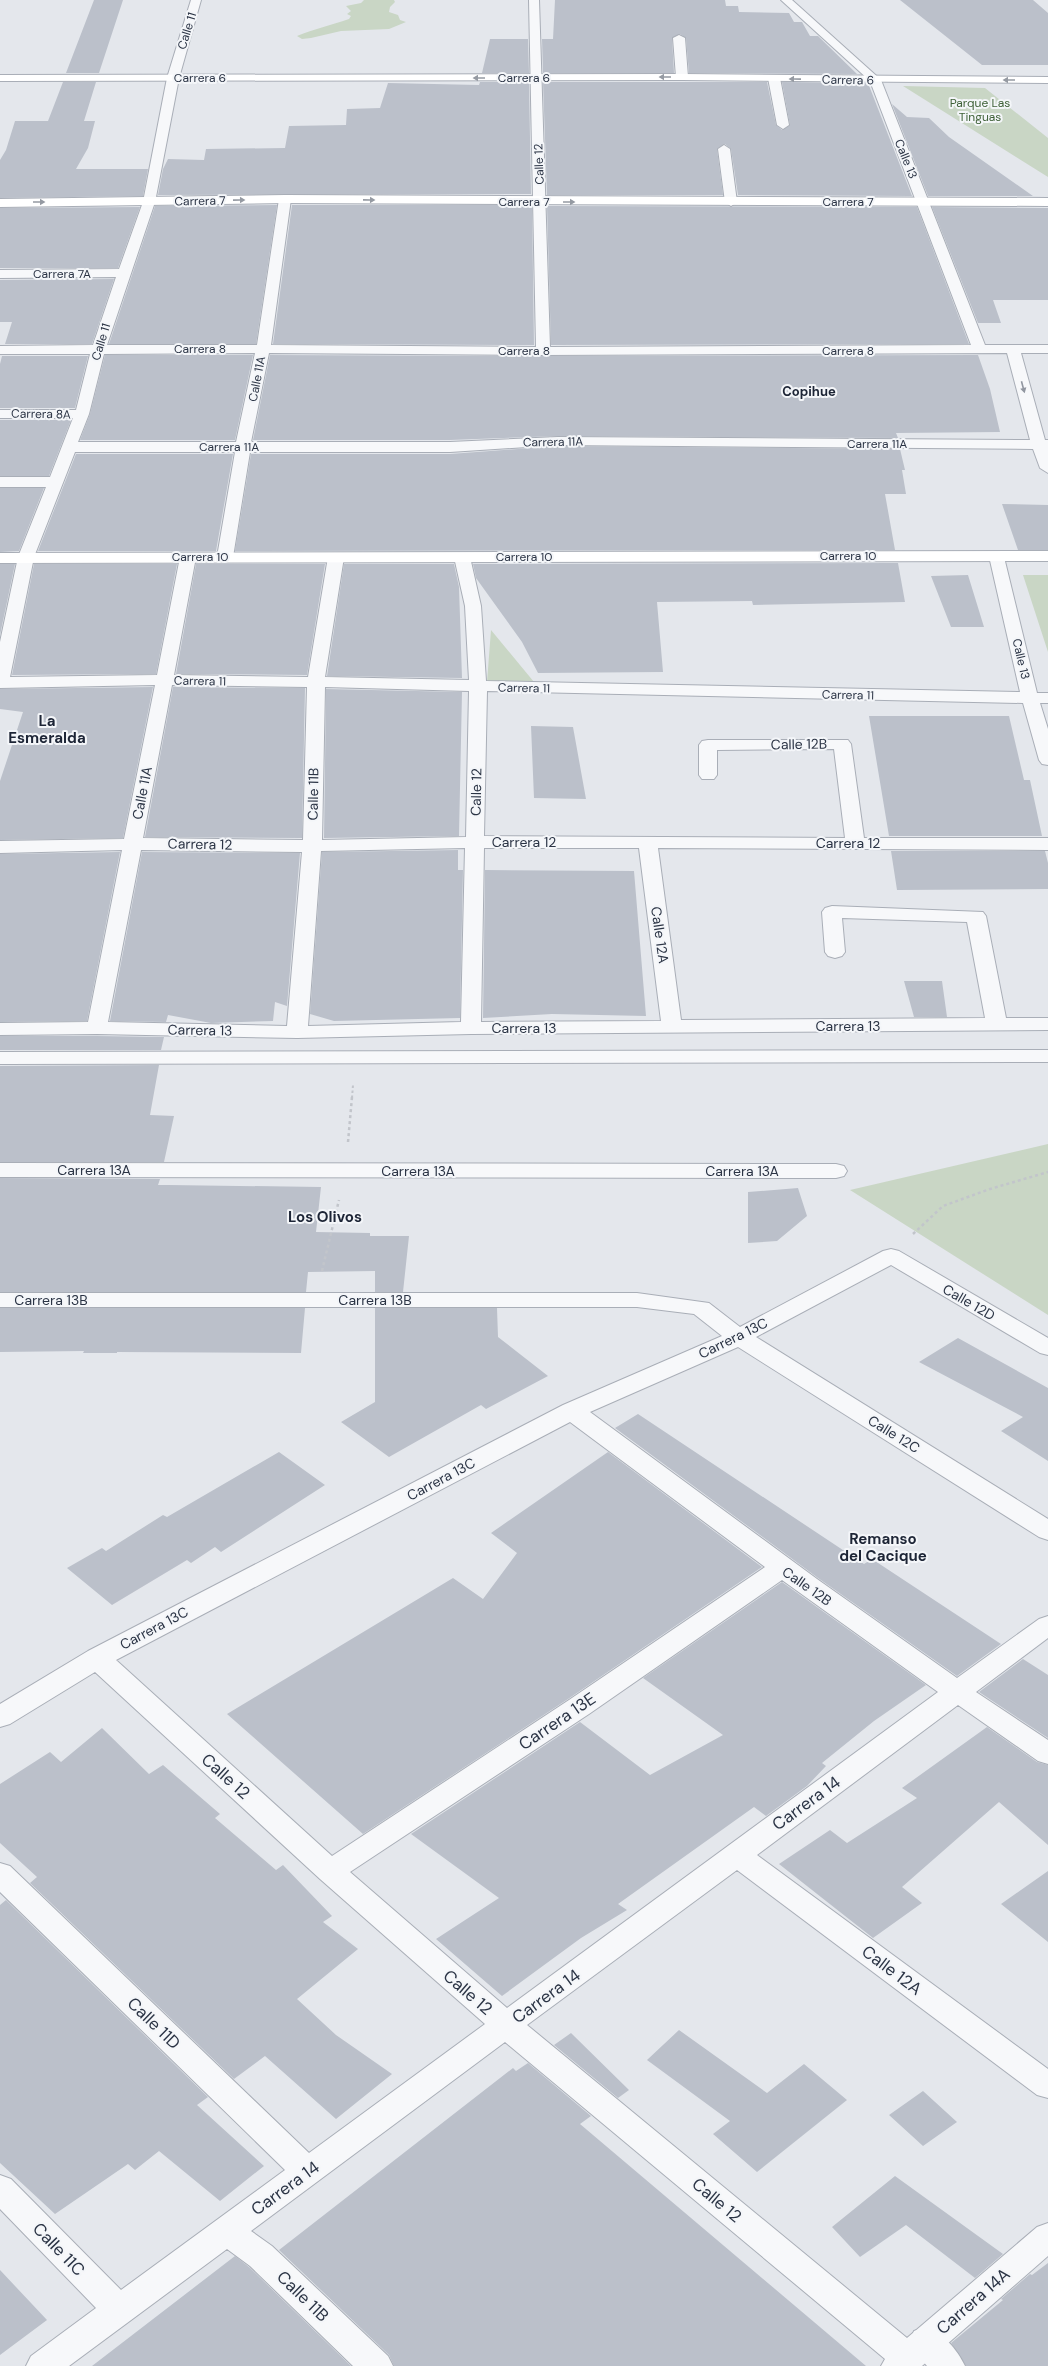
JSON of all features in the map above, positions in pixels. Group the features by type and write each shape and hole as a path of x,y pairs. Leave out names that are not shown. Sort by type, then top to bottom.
{"street":[{"name":"Calle 11","path":"0,682 26,557 82,414 98,350 150,202 173,78 196,0"},
{"name":"Calle 12","path":"534,0 543,352"},
{"name":"Calle 13","path":"786,0 875,80 980,350"},
{"path":"679,38 682,77"},
{"name":"Carrera 6","path":"0,78 682,77 875,80 1048,80"},
{"path":"774,78 783,125"},
{"path":"724,149 731,202"},
{"name":"Carrera 7","path":"0,203 285,199 540,202 1048,202"},
{"name":"Calle 11A","path":"225,557 243,447 263,349 285,199"},
{"name":"Carrera 7A","path":"0,274 124,273"},
{"name":"Carrera 8","path":"0,350 263,349 543,352 1048,349"},
{"path":"1013,350 1043,445 1048,468"},
{"name":"Carrera 8A","path":"0,414 82,414"},
{"name":"Carrera 11A","path":"68,447 450,447 558,441 1043,445"},
{"path":"0,482 56,482"},
{"name":"Calle 13","path":"997,556 1030,698 1048,760"},
{"name":"Carrera 10","path":"0,558 1048,556"},
{"name":"Calle 11A","path":"97,1028 188,557"},
{"name":"Calle 11B","path":"297,1032 312,846 316,682 336,557"},
{"name":"Calle 12","path":"462,557 473,606 478,687 472,1028"},
{"name":"Carrera 11","path":"0,682 165,680 316,682 478,687 1048,698"},
{"name":"Calle 12B","path":"708,775 708,745 842,744 855,843"},
{"name":"Carrera 12","path":"0,847 132,844 312,846 475,842 1048,844"},
{"name":"Calle 12A","path":"648,843 672,1027"},
{"path":"835,952 832,912 976,916 997,1025"},
{"name":"Carrera 13","path":"0,1029 97,1028 297,1032 472,1028 1048,1024"},
{"name":"Carrera 13","path":"0,1058 1048,1056"},
{"name":"Carrera 13A","path":"0,1170 836,1171"},
{"name":"Carrera 13C","path":"0,1717 97,1658 572,1410 739,1337 891,1256"},
{"name":"Calle 12D","path":"891,1256 1048,1348"},
{"name":"Carrera 13B","path":"0,1300 637,1300 700,1308 739,1337"},
{"name":"Calle 12C","path":"739,1337 1048,1531"},
{"name":"Calle 12B","path":"572,1410 781,1568 957,1693 1048,1754"},
{"name":"Carrera 13E","path":"330,1871 579,1707 781,1568"},
{"name":"Carrera 14","path":"43,2366 1048,1625"},
{"name":"Calle 12","path":"97,1658 330,1871 506,2025 910,2355 948,2366"},
{"name":"Calle 12A","path":"737,1855 1048,2086"},
{"name":"Calle 11D","path":"0,1874 307,2171"},
{"name":"Calle 11C","path":"0,2188 119,2310"},
{"name":"Calle 11B","path":"227,2231 261,2256 376,2366"},
{"name":"Carrera 14A","path":"910,2355 1048,2237"}],"path":[{"path":"891,1256 943,1206 990,1189 1048,1172"}],"green space":[{"path":"364,0 394,0 395,2 390,7 389,12 398,15 400,20 406,22 389,29 341,31 302,39 297,36 349,19 351,16 347,14 351,11 346,6 361,3"},
{"name":"Parque Las Tinguas","path":"903,86 985,88 1048,138 1048,177"},
{"path":"1023,575 1048,575 1048,652"},
{"path":"491,630 534,682 487,682"},
{"path":"1048,1144 1048,1315 850,1190"}],"building":[{"path":"94,0 123,0 99,73 66,73"},
{"path":"555,0 725,0 726,6 738,6 739,12 789,13 794,22 802,22 810,36 818,36 857,74 689,73 686,38 680,34 672,38 674,73 543,73 542,39 553,39"},
{"path":"900,0 1033,0 1048,13 1048,65 982,65"},
{"path":"490,39 528,39 529,73 482,73"},
{"path":"63,82 96,82 84,121 95,121 88,148 76,169 148,169 143,196 0,198 0,160 6,150 15,121 48,121"},
{"path":"480,82 529,82 531,194 158,195 163,169 168,159 204,160 206,149 285,148 289,126 346,125 347,109 380,108 388,83 479,85"},
{"path":"543,82 767,82 776,125 782,130 790,125 782,82 868,83 912,196 738,195 731,149 725,144 717,149 723,195 547,195"},
{"path":"892,104 907,117 929,118 949,137 1033,196 928,196"},
{"path":"277,205 256,344 109,344 155,206"},
{"path":"292,205 532,205 534,345 273,344"},
{"path":"547,206 917,207 969,344 551,345"},
{"path":"140,207 118,268 0,268 0,208"},
{"path":"932,207 1048,208 1048,300 993,300 1001,323 978,323"},
{"path":"114,279 92,344 5,344 12,322 0,322 0,280"},
{"path":"105,355 253,355 235,440 80,440 90,414"},
{"path":"270,355 978,355 990,389 1000,432 896,433 898,438 558,436 450,440 253,440"},
{"path":"2,356 88,356 75,408 0,408 0,364"},
{"path":"0,420 71,420 49,476 0,476"},
{"path":"558,446 900,449 905,470 902,470 906,494 885,494 895,550 235,551 251,454 450,454"},
{"path":"76,454 233,454 216,551 38,551"},
{"path":"0,488 44,488 19,551 0,552"},
{"path":"1002,504 1048,505 1048,550 1018,550"},
{"path":"898,563 905,602 753,605 752,601 657,602 663,672 538,673 522,642 476,578 473,564"},
{"path":"0,564 15,564 0,635"},
{"path":"34,564 177,564 156,674 12,675"},
{"path":"196,564 325,564 307,675 176,674"},
{"path":"344,564 454,564 459,587 462,678 327,676"},
{"path":"968,575 984,627 951,627 931,576"},
{"path":"153,687 123,838 0,840 0,781 23,712 0,709 0,689"},
{"path":"173,687 305,688 302,838 145,837"},
{"path":"326,689 462,692 459,836 324,838"},
{"path":"869,716 1009,716 1024,780 1030,780 1042,836 889,836"},
{"path":"531,726 573,727 586,799 534,798"},
{"path":"458,850 458,870 463,870 460,1018 334,1021 310,1014 322,852"},
{"path":"891,851 1045,851 1048,863 1048,889 897,890"},
{"path":"120,852 87,1021 0,1022 0,854"},
{"path":"142,852 300,853 287,1006 275,1002 273,1021 211,1023 168,1015 166,1022 110,1021"},
{"path":"485,870 634,871 646,1016 552,1014 483,1018"},
{"path":"904,981 942,981 947,1017 914,1017"},
{"path":"0,1036 164,1037 161,1050 0,1050"},
{"path":"159,1065 150,1115 174,1116 164,1162 0,1162 0,1066"},
{"path":"0,1178 160,1179 158,1185 321,1187 316,1232 370,1233 370,1236 409,1236 403,1292 375,1292 375,1271 308,1272 306,1292 0,1292"},
{"path":"798,1188 807,1216 777,1241 748,1243 748,1192"},
{"path":"0,1308 305,1308 301,1353 83,1353 84,1351 0,1352"},
{"path":"375,1308 497,1308 498,1337 548,1376 486,1409 481,1405 389,1457 341,1422 375,1402"},
{"path":"958,1338 1048,1388 1048,1461 1001,1431 1023,1417 919,1362"},
{"path":"638,1414 864,1564 872,1559 1001,1644 957,1676 818,1578 615,1428"},
{"path":"279,1452 325,1485 221,1552 215,1547 191,1563 187,1560 112,1605 67,1568 102,1548 106,1551 163,1515 167,1517"},
{"path":"608,1452 762,1567 568,1699 363,1834 227,1714 453,1578 483,1599 517,1553 491,1533"},
{"path":"782,1582 926,1685 874,1721 822,1763 826,1766 807,1786 766,1816 754,1807 618,1904 627,1910 581,1938 502,1996 436,1939 499,1898 411,1834 580,1722 650,1775 723,1735 643,1678"},
{"path":"1023,1659 1048,1675 1048,1738 979,1692"},
{"path":"987,1727 1037,1762 1048,1765 1048,1845 999,1802 902,1887 922,1903 873,1938 779,1864 830,1830 847,1843 917,1798 902,1788"},
{"path":"102,1728 149,1774 163,1765 220,1814 215,1818 276,1870 283,1865 332,1916 323,1922 358,1949 297,1999 336,2035 392,2074 336,2119 265,2056 234,2079 30,1883 37,1877 0,1843 0,1784 50,1752 61,1762"},
{"path":"1048,1871 1048,1942 1001,1904"},
{"path":"6,1900 208,2097 197,2105 264,2166 220,2201 159,2151 135,2170 128,2164 55,2214 0,2163 0,1905"},
{"path":"679,2030 767,2093 804,2064 847,2100 757,2172 713,2134 730,2121 647,2060"},
{"path":"571,2033 629,2090 618,2098 554,2045"},
{"path":"528,2063 591,2116 580,2124 866,2366 394,2366 389,2355 279,2250 513,2068 516,2071"},
{"path":"923,2091 957,2122 923,2146 889,2115"},
{"path":"895,2176 1003,2254 975,2278 906,2225 860,2257 832,2227"},
{"path":"235,2256 249,2267 351,2366 92,2366"},
{"path":"1048,2263 1048,2366 966,2366 951,2343 1003,2300 1001,2299 1030,2274 1032,2275"},
{"path":"0,2270 47,2320 0,2355"}],"district":[{"name":"Copihue","path":"809,391"},
{"name":"La Esmeralda","path":"47,730"},
{"name":"Los Olivos","path":"325,1217"},
{"name":"Remanso del Cacique","path":"883,1548"}]}
